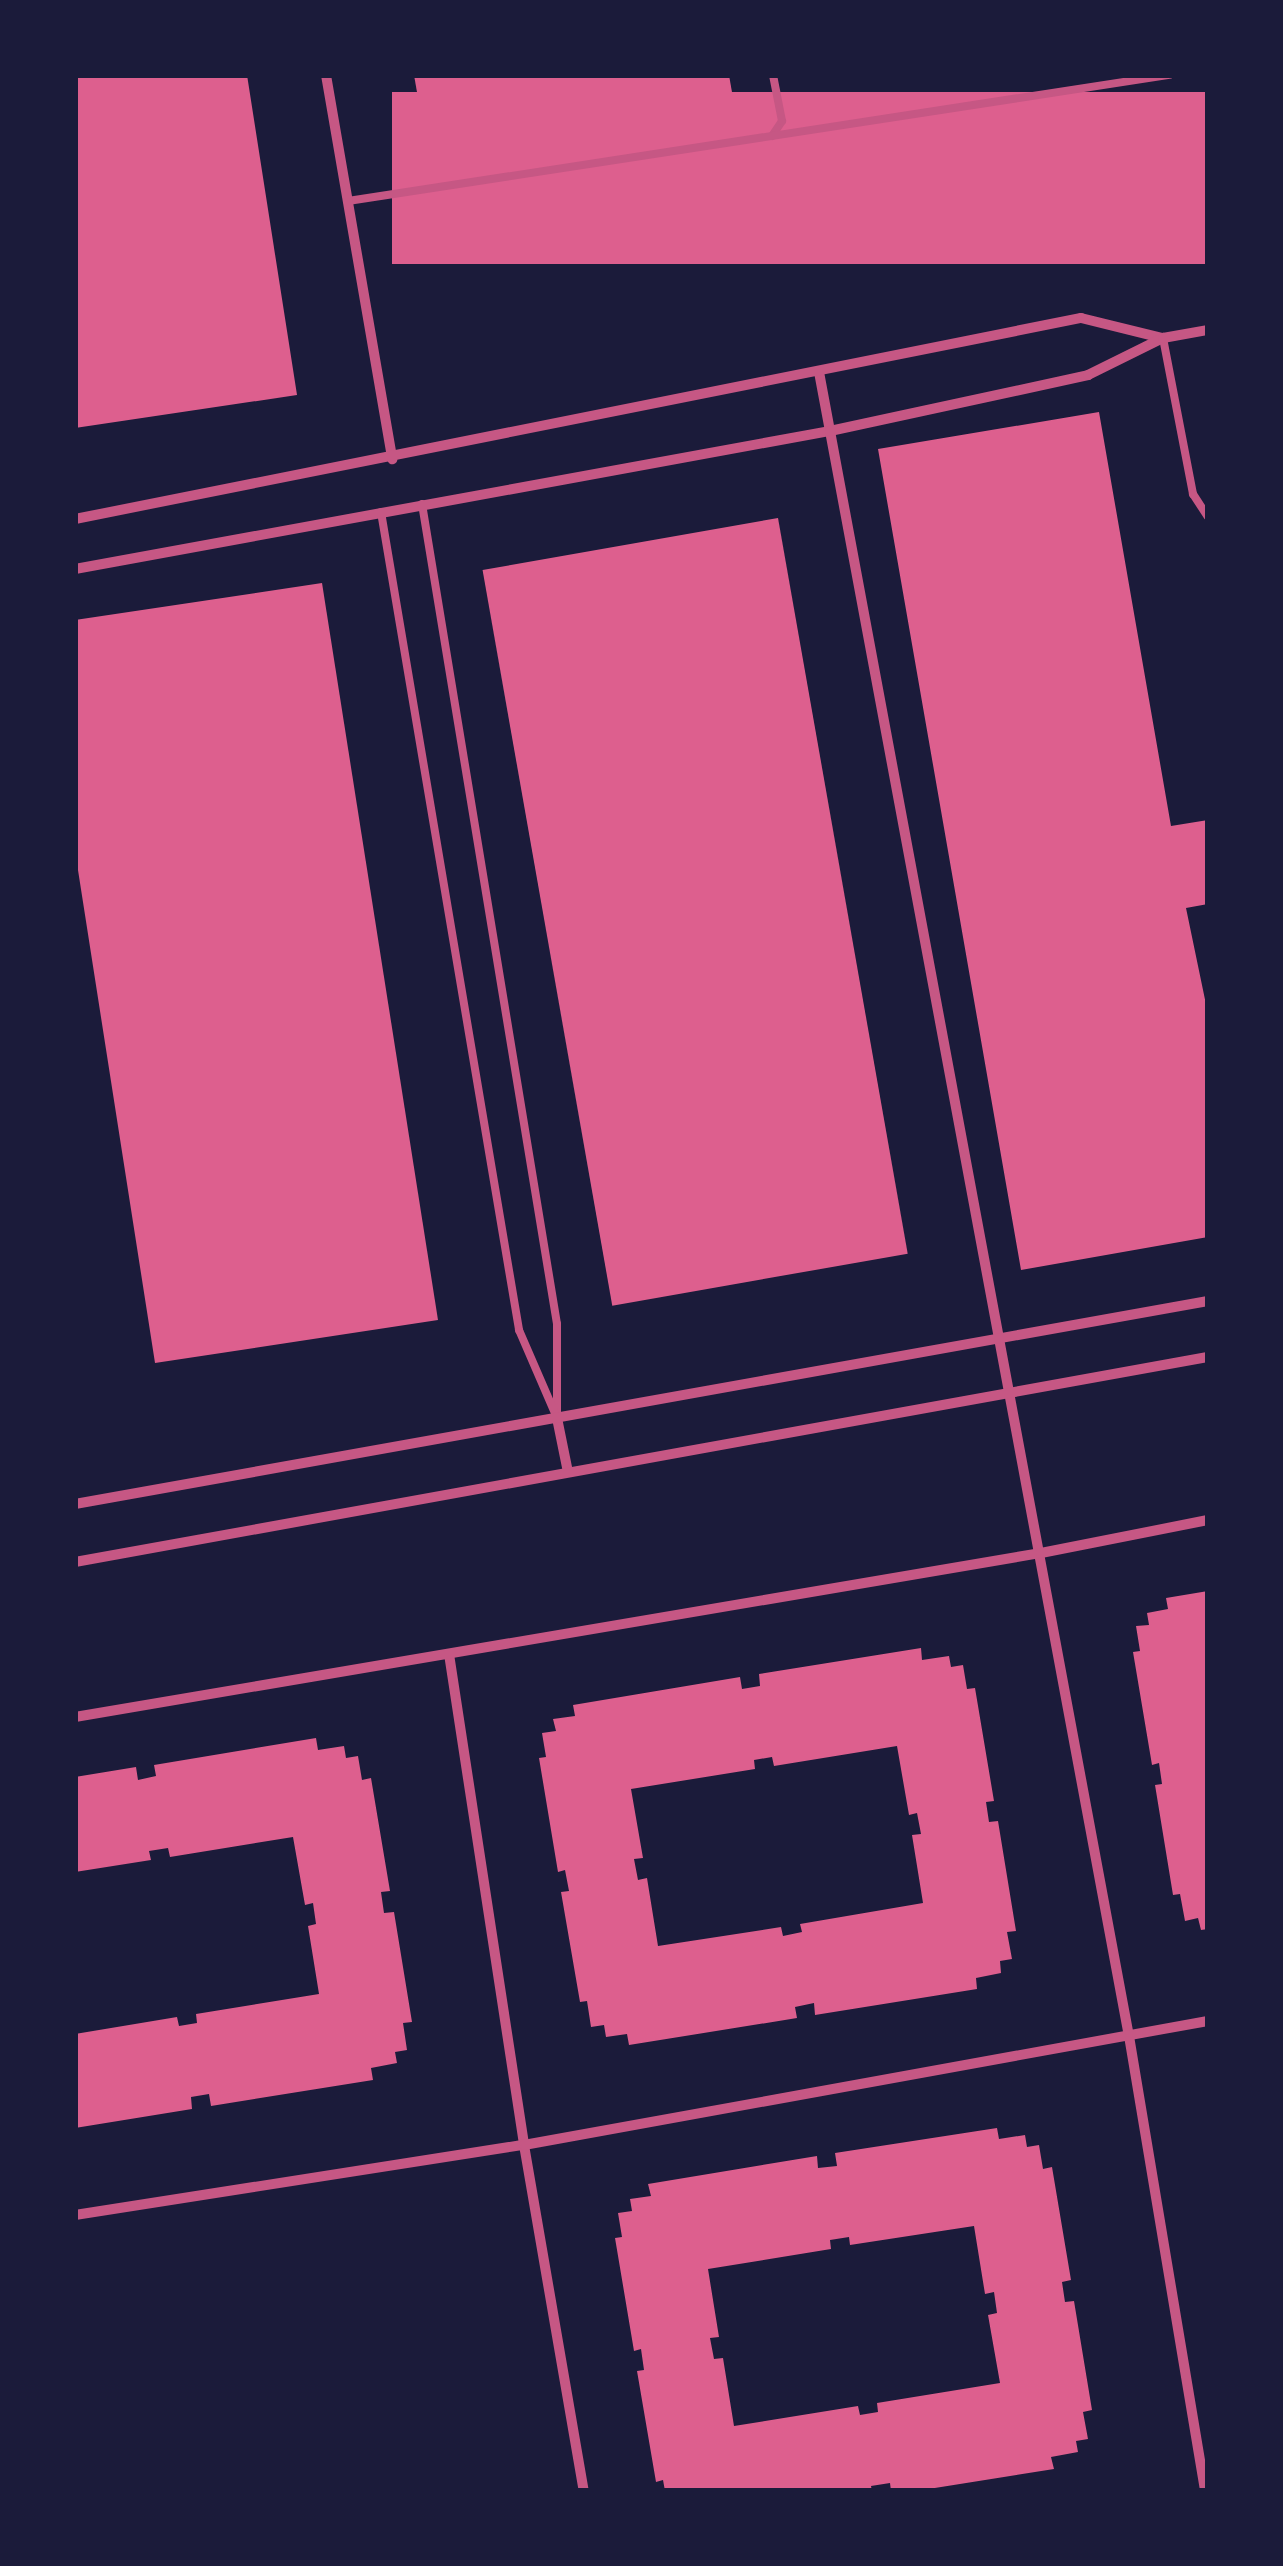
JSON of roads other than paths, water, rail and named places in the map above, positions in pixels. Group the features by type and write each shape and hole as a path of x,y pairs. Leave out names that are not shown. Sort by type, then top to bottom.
{"street":[{"path":"326,75 392,459"},
{"path":"75,519 392,459 1081,318 1164,338"},
{"path":"75,570 830,431 1088,375 1164,338 1208,330"},
{"path":"819,372 998,1338 1042,1553 1129,2036 1205,2491"},
{"path":"75,1504 1208,1301"},
{"path":"75,1562 1208,1356"},
{"path":"557,1418 568,1472"},
{"path":"75,1717 1042,1553 1208,1520"},
{"path":"450,1654 524,2145 584,2491"},
{"path":"75,2215 524,2145 1208,2021"}],"lane":[{"path":"772,136 782,121 773,75"},
{"path":"348,202 1170,75"},
{"path":"1164,338 1193,494 1208,516"},
{"path":"422,504 557,1324 557,1418"},
{"path":"381,512 519,1330 557,1418"}]}
